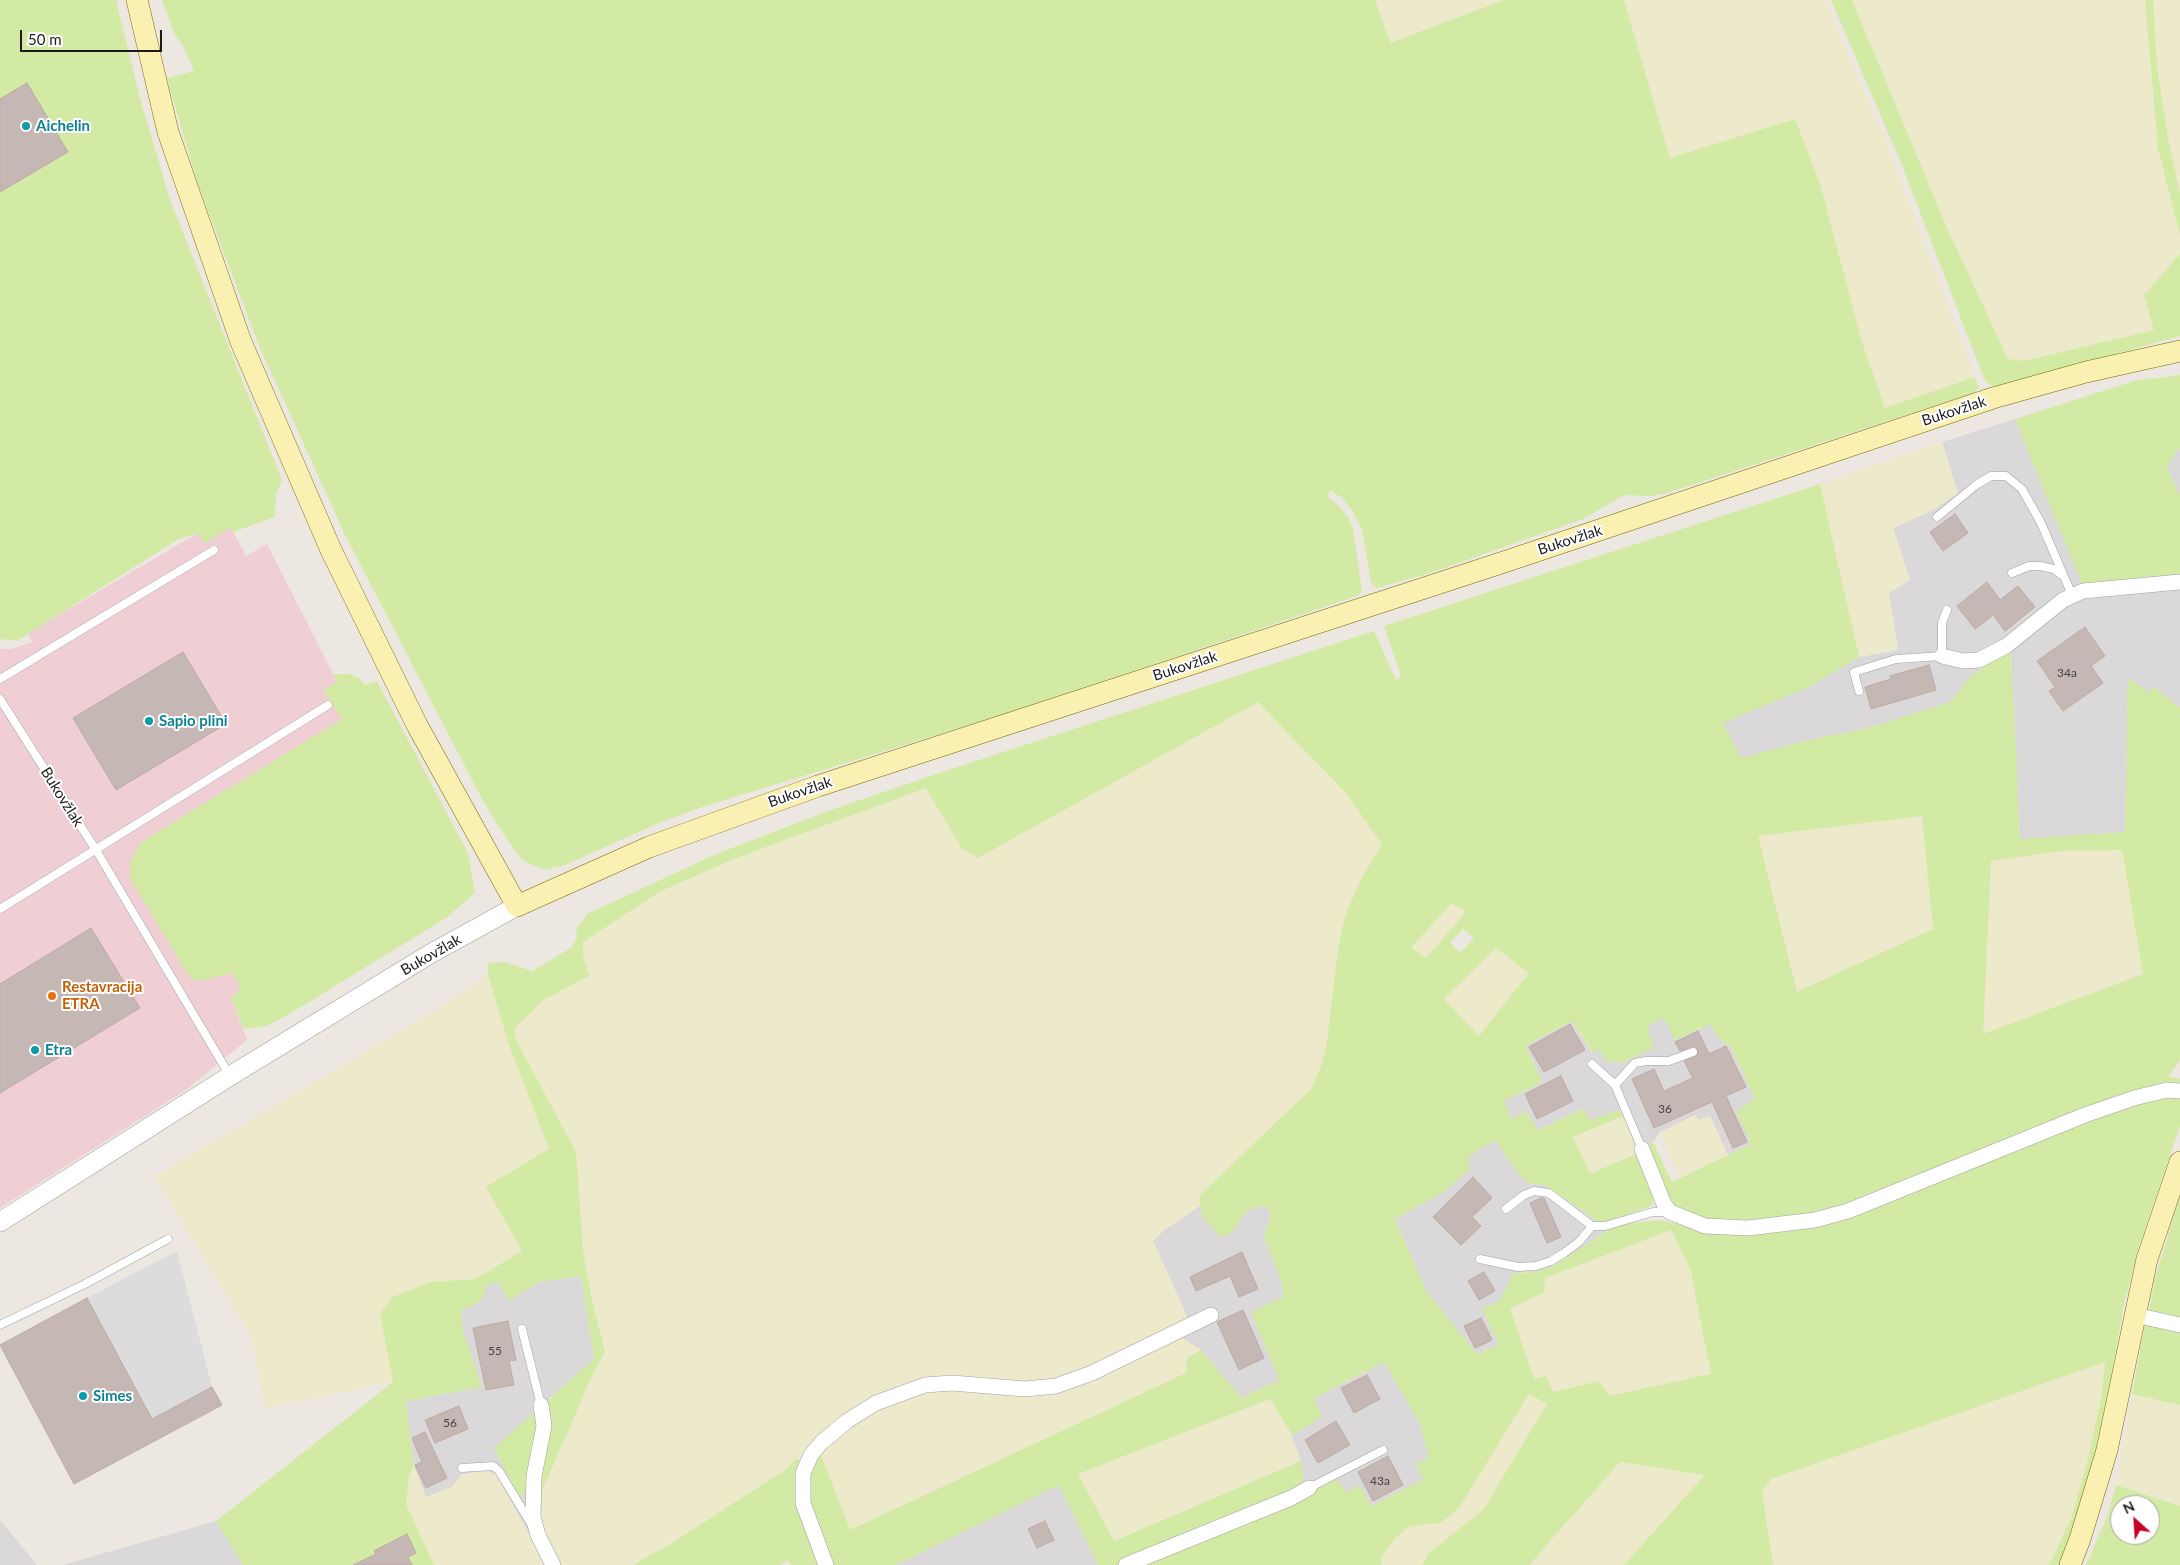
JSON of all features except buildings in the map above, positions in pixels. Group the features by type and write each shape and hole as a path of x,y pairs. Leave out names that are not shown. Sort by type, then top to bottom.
{"main road":[{"path":"138,0 168,132 241,342 336,559 417,725 517,906"},
{"name":"Bukovžlak","path":"517,906 649,847 818,786 1504,562 1993,398 2086,372 2180,350"},
{"path":"2070,1565 2080,1539 2106,1450 2147,1259 2180,1162"}],"street":[{"path":"1942,656 1963,661 1980,660 2006,646 2072,595 2082,591 2180,582"},
{"name":"Bukovžlak","path":"0,1222 230,1076 430,954 517,906"},
{"path":"1642,1149 1664,1204 1670,1212 1705,1226 1748,1228 1815,1220 1848,1211 2085,1115 2134,1098 2167,1090 2180,1091"},
{"path":"826,1565 803,1503 803,1474 811,1455 821,1443 847,1421 869,1407 890,1397 925,1385 952,1382 1025,1389 1056,1386 1092,1373 1211,1314"},
{"path":"2135,1315 2180,1325"},
{"path":"541,1405 544,1426 534,1476 533,1517 538,1534 553,1565"},
{"path":"1126,1565 1291,1498 1309,1488"}],"lane":[{"path":"1937,517 1962,498 1976,484 1991,476 2006,476 2022,489 2041,523 2072,595"},
{"path":"0,679 214,550"},
{"path":"2012,572 2029,566 2040,566 2054,569 2062,575"},
{"path":"1859,691 1854,672 1896,659 1942,656 1942,623 1947,610"},
{"name":"Bukovžlak","path":"0,699 96,850 230,1076"},
{"path":"0,909 328,705"},
{"path":"1615,1085 1635,1063 1669,1061 1693,1052"},
{"path":"1592,1064 1615,1085 1642,1149"},
{"path":"1506,1209 1524,1195 1534,1191 1549,1193 1592,1226 1605,1226 1652,1212 1670,1212"},
{"path":"1480,1259 1518,1267 1536,1266 1551,1261 1564,1253 1579,1242 1592,1226"},
{"path":"0,1325 85,1284 168,1238"},
{"path":"522,1329 541,1405"},
{"path":"1309,1488 1383,1450"},
{"path":"462,1468 493,1466 499,1471 538,1534"}],"shaded area":[{"path":"1375,0 1504,0 1389,43"},
{"path":"1624,0 1826,0 1844,46 1885,138 1975,377 1885,408 1862,342 1820,184 1795,120 1670,158"},
{"path":"1852,0 2145,0 2158,148 2180,235 2180,254 2144,295 2154,330 2024,361 2008,359 1947,228"},
{"path":"2153,0 2180,0 2180,194 2169,144 2157,67"},
{"path":"2015,419 2067,547 2180,578 2180,708 2154,687 2149,693 2128,679 2125,832 2020,840 2011,653 1983,667 1967,680 1950,702 1869,728 1809,740 1741,759 1722,723 1807,688 1859,657 1898,650 1889,593 1910,580 1893,528 1933,510 1958,493 1942,442"},
{"path":"1942,442 1958,493 1933,510 1893,528 1910,580 1889,593 1898,650 1859,657 1820,484"},
{"path":"2180,447 2180,497 2167,466"},
{"path":"231,528 246,556 267,544 337,682 324,690 342,719 140,843 224,975 232,973 241,989 231,997 247,1040 186,1090 0,1208 0,649 11,649 32,642 28,633 198,533"},
{"path":"1259,702 1345,792 1382,844 1361,879 1345,916 1338,949 1327,1042 1321,1066 1311,1089 1199,1196 1201,1205 1163,1231 1153,1241 1189,1321 1051,1383 901,1388 802,1463 796,1458 788,1468 672,1543 633,1565 558,1565 545,1538 538,1512 542,1508 542,1491 591,1378 605,1352 592,1301 583,1250 576,1152 516,1040 514,1029 543,1000 589,976 583,956 583,942 661,891 739,857 927,788 962,849 1049,817"},
{"path":"1922,816 1933,929 1797,992 1758,836"},
{"path":"2122,850 2143,973 1982,1035 1991,861 2063,851"},
{"path":"1452,903 1467,912 1426,958 1411,947"},
{"path":"1496,948 1530,973 1479,1036 1444,999"},
{"path":"488,974 508,1042 549,1149 522,1251 476,1279 431,1282 380,1314 393,1382 266,1408 250,1334 155,1177 449,1002"},
{"path":"1664,1018 1675,1040 1710,1024 1719,1038 1731,1047 1755,1100 1751,1144 1728,1155 1710,1116 1660,1132 1653,1142 1638,1153 1620,1110 1590,1120 1583,1108 1538,1130 1512,1119 1504,1101 1542,1082 1526,1045 1572,1021 1592,1053 1600,1050 1606,1061 1623,1062 1653,1048 1647,1026"},
{"path":"1695,1115 1699,1120 1710,1116 1728,1155 1680,1178 1660,1132"},
{"path":"1623,1116 1638,1153 1590,1174 1573,1137"},
{"path":"1495,1140 1519,1174 1528,1183 1545,1185 1597,1221 1608,1222 1610,1229 1552,1267 1537,1271 1513,1273 1500,1301 1499,1345 1476,1354 1427,1292 1395,1219 1445,1191 1468,1156"},
{"path":"1201,1205 1203,1218 1235,1228 1245,1213 1256,1207 1268,1207 1270,1216 1264,1237 1282,1283 1283,1297 1251,1312 1279,1380 1242,1398 1201,1350 1177,1335 1189,1321 1153,1241 1163,1231"},
{"path":"1671,1230 1690,1268 1711,1374 1608,1396 1599,1381 1553,1392 1534,1379 1510,1308 1544,1293 1544,1278"},
{"path":"177,1251 212,1387 152,1419 87,1298"},
{"path":"581,1276 594,1359 547,1401 552,1421 538,1478 558,1565 462,1474 452,1487 426,1497 414,1466 406,1401 482,1387 462,1331 461,1310 476,1304 486,1285 499,1282 508,1301 539,1282"},
{"path":"1177,1335 1201,1350 1187,1358 1186,1373 849,1530 819,1450 876,1407 925,1389 1025,1392"},
{"path":"1384,1362 1420,1424 1429,1457 1425,1479 1371,1507 1346,1492 1335,1478 1305,1494 1292,1435 1321,1417 1314,1398"},
{"path":"2106,1362 2102,1394 2087,1463 2071,1519 2049,1565 1773,1565 1762,1492 1771,1479"},
{"path":"1529,1394 1547,1404 1483,1510 1429,1553 1422,1565 1381,1565 1382,1556 1396,1537 1410,1526 1440,1523 1459,1508"},
{"path":"2132,1394 2180,1405 2180,1506 2160,1499 2160,1495 2146,1495 2116,1485"},
{"path":"1271,1399 1290,1431 1301,1461 1114,1541 1078,1474"},
{"path":"1620,1462 1705,1475 1624,1565 1529,1565"},
{"path":"414,1466 426,1497 452,1487 462,1474 482,1471 495,1473 547,1565 434,1565 406,1504 409,1475"},
{"path":"1059,1485 1098,1565 896,1565"},
{"path":"0,1520 37,1565 0,1565"},
{"path":"216,1521 243,1565 63,1565"}],"green space":[{"path":"0,0 116,0 140,98 170,200 282,480 276,494 275,517 233,532 230,528 205,543 198,533 177,540 17,641 0,639"},
{"path":"162,0 1375,0 1390,43 1504,0 1624,0 1670,158 1795,119 1820,184 1862,342 1885,408 1975,377 1979,387 1973,393 1667,493 1650,496 1624,495 1583,519 1430,573 1377,588 1372,584 1370,577 1362,529 1352,510 1342,498 1330,490 1328,497 1341,508 1353,529 1362,591 1357,596 1011,712 699,808 659,823 565,865 544,870 522,860 482,799 345,535 260,348 198,185 167,78 194,71 183,46 174,33"},
{"path":"1831,0 1852,0 1947,228 2008,359 2024,361 2154,330 2144,295 2180,254 2180,336 1998,386 1992,386 1985,381 1901,163"},
{"path":"2145,0 2153,0 2157,67 2169,144 2180,194 2180,235 2158,148"},
{"path":"2180,375 2180,447 2167,466 2180,497 2180,578 2082,584 2015,419 2134,381"},
{"path":"1820,484 1859,657 1807,688 1723,723 1741,758 1809,740 1869,728 1950,702 1967,680 1983,667 2011,652 2020,839 2125,832 2128,678 2149,692 2154,687 2180,708 2180,1060 2168,1077 2180,1079 2180,1084 2164,1086 2132,1095 2085,1112 1976,1154 1845,1209 1812,1216 1750,1224 1706,1221 1672,1206 1646,1146 1653,1142 1672,1182 1751,1144 1736,1111 1755,1099 1731,1047 1719,1038 1710,1024 1675,1040 1664,1018 1647,1026 1654,1048 1623,1062 1606,1061 1600,1050 1593,1053 1572,1021 1526,1045 1542,1082 1504,1101 1512,1119 1526,1111 1538,1130 1584,1108 1590,1120 1620,1110 1623,1116 1573,1137 1590,1174 1638,1153 1655,1199 1651,1206 1608,1222 1597,1221 1545,1185 1528,1183 1519,1174 1495,1140 1469,1156 1470,1169 1445,1191 1395,1219 1427,1292 1477,1354 1499,1345 1482,1309 1500,1301 1513,1273 1523,1273 1552,1267 1610,1229 1623,1224 1660,1220 1703,1229 1747,1234 1817,1225 1889,1201 2021,1145 2135,1102 2165,1095 2180,1098 2180,1126 2139,1246 2124,1304 2094,1472 2061,1565 2049,1565 2071,1519 2087,1463 2102,1394 2105,1362 1771,1479 1762,1492 1773,1565 1624,1565 1705,1475 1620,1462 1529,1565 1422,1565 1429,1553 1483,1510 1547,1404 1529,1394 1459,1508 1440,1523 1410,1526 1396,1537 1382,1556 1381,1565 1138,1565 1288,1503 1335,1478 1346,1492 1360,1486 1371,1506 1424,1479 1415,1464 1429,1457 1420,1424 1384,1362 1314,1398 1322,1417 1292,1435 1270,1399 1078,1474 1114,1541 1301,1461 1304,1478 1301,1487 1116,1565 1098,1565 1059,1485 896,1565 830,1565 806,1504 805,1486 809,1466 819,1450 850,1530 1186,1373 1187,1358 1201,1350 1242,1398 1279,1380 1251,1312 1283,1297 1282,1283 1264,1237 1270,1216 1268,1207 1256,1207 1245,1213 1235,1229 1226,1236 1220,1236 1203,1218 1199,1196 1311,1089 1321,1066 1327,1042 1338,949 1345,916 1361,879 1382,844 1345,792 1258,702 978,858 962,849 926,788 739,857 661,891 583,942 583,956 589,976 543,1000 514,1029 516,1040 576,1152 583,1250 592,1301 605,1352 591,1378 542,1491 542,1508 538,1512 538,1478 552,1421 547,1401 594,1359 581,1276 539,1282 508,1301 499,1282 486,1285 484,1296 476,1304 461,1311 463,1331 482,1387 406,1401 414,1466 409,1475 406,1504 434,1565 243,1565 216,1521 393,1382 380,1314 393,1297 431,1282 476,1279 522,1251 486,1187 549,1149 508,1042 488,974 488,963 505,962 532,971 571,948 577,938 576,929 587,914 714,855 828,811 1374,631 1396,680 1401,676 1384,626","holes":["1922,816 1933,929 1797,992 1758,836","2122,850 2143,974 1983,1034 1991,861 2063,851","1452,903 1466,912 1426,958 1411,947","1463,929 1474,938 1460,953 1450,942","1496,948 1529,973 1479,1036 1444,999","1671,1230 1690,1268 1711,1374 1609,1396 1599,1381 1553,1392 1546,1376 1534,1379 1510,1308 1544,1293 1545,1278"]},
{"path":"333,674 349,674 359,678 365,685 377,681 468,853 475,893 446,918 291,1013 267,1026 244,1029 231,997 241,989 232,973 205,980 194,980 188,975 130,878 130,863 140,843 342,719 323,690 337,682"},
{"path":"2180,1197 2180,1320 2149,1312 2155,1278"},
{"path":"2145,1324 2180,1331 2180,1405 2132,1394"},
{"path":"536,1411 539,1421 526,1492 521,1496 515,1489 494,1448"},
{"path":"796,1458 802,1463 822,1565 791,1565 788,1560 780,1565 633,1565 672,1543 788,1468"},
{"path":"2116,1485 2146,1495 2113,1495"},
{"path":"2160,1499 2180,1506 2180,1565 2086,1565 2110,1506 2110,1545 2160,1545"}],"place":[{"name":"Aichelin","path":"26,126"},
{"name":"Sapio plini","path":"149,721"},
{"name":"Restavracija ETRA","path":"52,996"},
{"name":"Etra","path":"35,1050"},
{"name":"Simes","path":"83,1396"}]}
